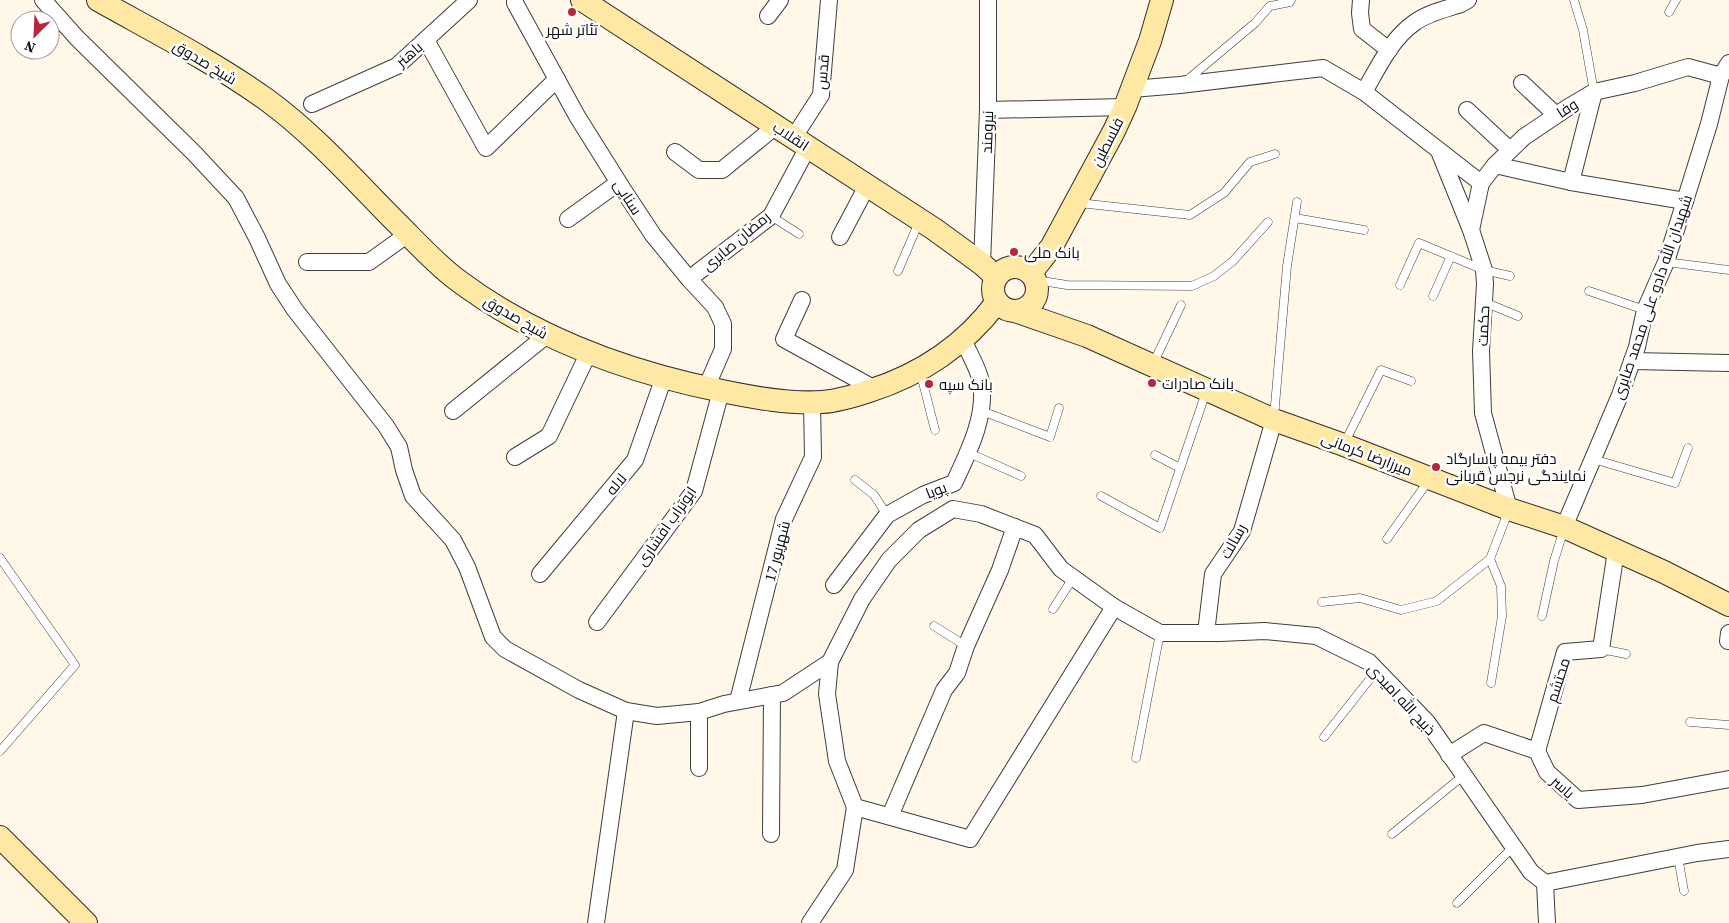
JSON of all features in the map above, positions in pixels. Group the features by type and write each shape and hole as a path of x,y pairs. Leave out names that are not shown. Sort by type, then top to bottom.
{"main road":[{"name":"شیخ صدوق","path":"98,0 225,72 268,101 320,145 408,234 454,277 506,314 546,335 641,371 757,398 825,402 886,386 920,369 944,355 988,315 1006,307"},
{"name":"فلسطین","path":"1006,307 1029,307 1034,302 1034,283 1114,131 1150,41 1162,0"},
{"name":"انقلاب","path":"592,1 920,220 989,271"},
{"path":"1012,267 1019,267 1087,336 1006,307 993,290 989,271 1000,272 1012,267"},
{"name":"میرزارضا کرمانی","path":"1087,336 1274,420 1344,444 1509,509 1564,527 1664,572 1729,605"},
{"path":"0,837 86,923"}],"street":[{"path":"42,0 77,38 194,153 236,198 278,284 295,310 386,426 399,447 404,470 413,496 453,540 467,567 493,638 506,649 579,690 626,711 657,716 699,712 738,701 783,693 830,662"},
{"name":"باهنر","path":"312,104 397,66 469,0"},
{"name":"سنایی","path":"515,0 577,116 618,183 653,235 715,307 723,324 723,349 713,389"},
{"path":"768,16 780,0"},
{"name":"قدس","path":"793,137 821,95 830,0"},
{"name":"نیرومند","path":"988,0 989,271"},
{"path":"1361,0 1362,29 1389,50"},
{"path":"1364,92 1389,50 1415,22 1468,0"},
{"path":"426,40 486,148 557,79"},
{"name":"وفا","path":"1471,230 1482,183 1494,165 1524,137 1556,115 1594,92 1634,83 1688,67 1725,70"},
{"path":"988,110 1128,98 1180,85 1323,68 1364,92 1482,183"},
{"name":"شهیدان الله دادو علی محمد صابری","path":"1564,527 1637,347 1644,310 1666,262 1725,70"},
{"path":"1522,83 1556,115"},
{"path":"1571,182 1594,92"},
{"path":"1466,110 1510,150"},
{"path":"675,152 699,170 722,170 793,137"},
{"name":"رمضان صابری","path":"690,280 770,216 793,137"},
{"name":"حکمت","path":"1438,149 1471,230 1484,270 1481,351 1483,413 1509,509"},
{"path":"1494,165 1571,182 1685,201"},
{"path":"568,219 618,183"},
{"path":"840,237 867,186"},
{"path":"307,262 369,262 408,234"},
{"path":"802,300 784,339 876,389"},
{"path":"453,410 546,335"},
{"name":"پویا","path":"834,585 887,515 923,495 954,483 968,452 982,411 981,382 963,339"},
{"path":"515,457 549,436 589,352"},
{"path":"1632,361 1729,363"},
{"name":"لاله","path":"540,574 635,460 664,377"},
{"name":"ابوتراب افشاری","path":"596,622 694,491 713,389"},
{"name":"17 شهریور","path":"738,701 784,519 813,457 812,402"},
{"name":"رسالت","path":"1206,633 1213,574 1242,531 1274,420"},
{"name":"ذبیح الله امیدی","path":"830,662 862,599 889,560 919,530 953,509 982,514 1035,535 1061,570 1114,607 1160,633 1265,631 1316,636 1369,662 1427,722 1531,872 1545,883"},
{"path":"890,816 944,690 958,673 966,646 1000,570 1015,527"},
{"path":"1601,649 1616,551"},
{"path":"855,807 970,839 1114,607"},
{"name":"محتشم","path":"1537,751 1565,652 1601,649"},
{"path":"810,923 845,870 855,807 837,761 827,694 830,662"},
{"path":"771,834 772,695"},
{"path":"596,923 626,711"},
{"path":"699,712 699,768"},
{"path":"1449,755 1484,733 1537,751"},
{"name":"یاسر","path":"1537,751 1547,772 1578,800 1642,795 1729,779"},
{"path":"1548,923 1545,883 1678,857 1729,850"}],"lane":[{"path":"1180,85 1255,23 1270,6 1290,2 1291,0"},
{"path":"1574,0 1583,30 1594,92"},
{"path":"1669,12 1676,0"},
{"path":"1075,203 1190,215 1224,193 1250,162 1275,154"},
{"path":"1274,420 1287,266 1297,202"},
{"path":"770,216 800,234"},
{"path":"1295,218 1364,230"},
{"path":"898,271 920,220"},
{"path":"1034,283 1192,286 1214,276 1233,261 1268,222"},
{"path":"1400,286 1419,243 1484,270 1510,276"},
{"path":"1432,296 1451,256"},
{"path":"1666,262 1729,270"},
{"path":"1589,291 1644,310"},
{"path":"1484,302 1518,316"},
{"path":"1152,366 1181,305"},
{"path":"920,369 935,430"},
{"path":"1344,444 1381,370 1411,381"},
{"path":"1101,496 1160,528 1206,390"},
{"path":"982,411 1050,437 1059,408"},
{"path":"1593,459 1675,483 1688,448"},
{"path":"968,452 1021,476"},
{"path":"1155,455 1180,468"},
{"path":"1387,540 1430,478"},
{"path":"855,480 874,495 887,515"},
{"path":"1322,602 1360,598 1401,610 1437,600 1490,559 1509,509"},
{"path":"1542,616 1554,561 1564,527"},
{"path":"0,558 75,665 0,751"},
{"path":"1490,559 1501,586 1502,616 1491,683"},
{"path":"1053,609 1072,578"},
{"path":"934,626 966,646"},
{"path":"1136,758 1160,633"},
{"path":"1601,649 1626,654"},
{"path":"1324,737 1377,670"},
{"path":"1690,722 1729,725"},
{"path":"1392,834 1464,775"},
{"path":"1457,903 1513,847"},
{"path":"1678,857 1684,891"}],"place":[{"name":"تئاتر شهر","path":"572,12"},
{"name":"بانک ملی","path":"1014,252"},
{"name":"بانک صادرات","path":"1152,383"},
{"name":"بانک سپه","path":"929,384"},
{"name":"دفتر بیمه پاسارگاد نمایندگی نرجس قربانی","path":"1436,467"}]}
